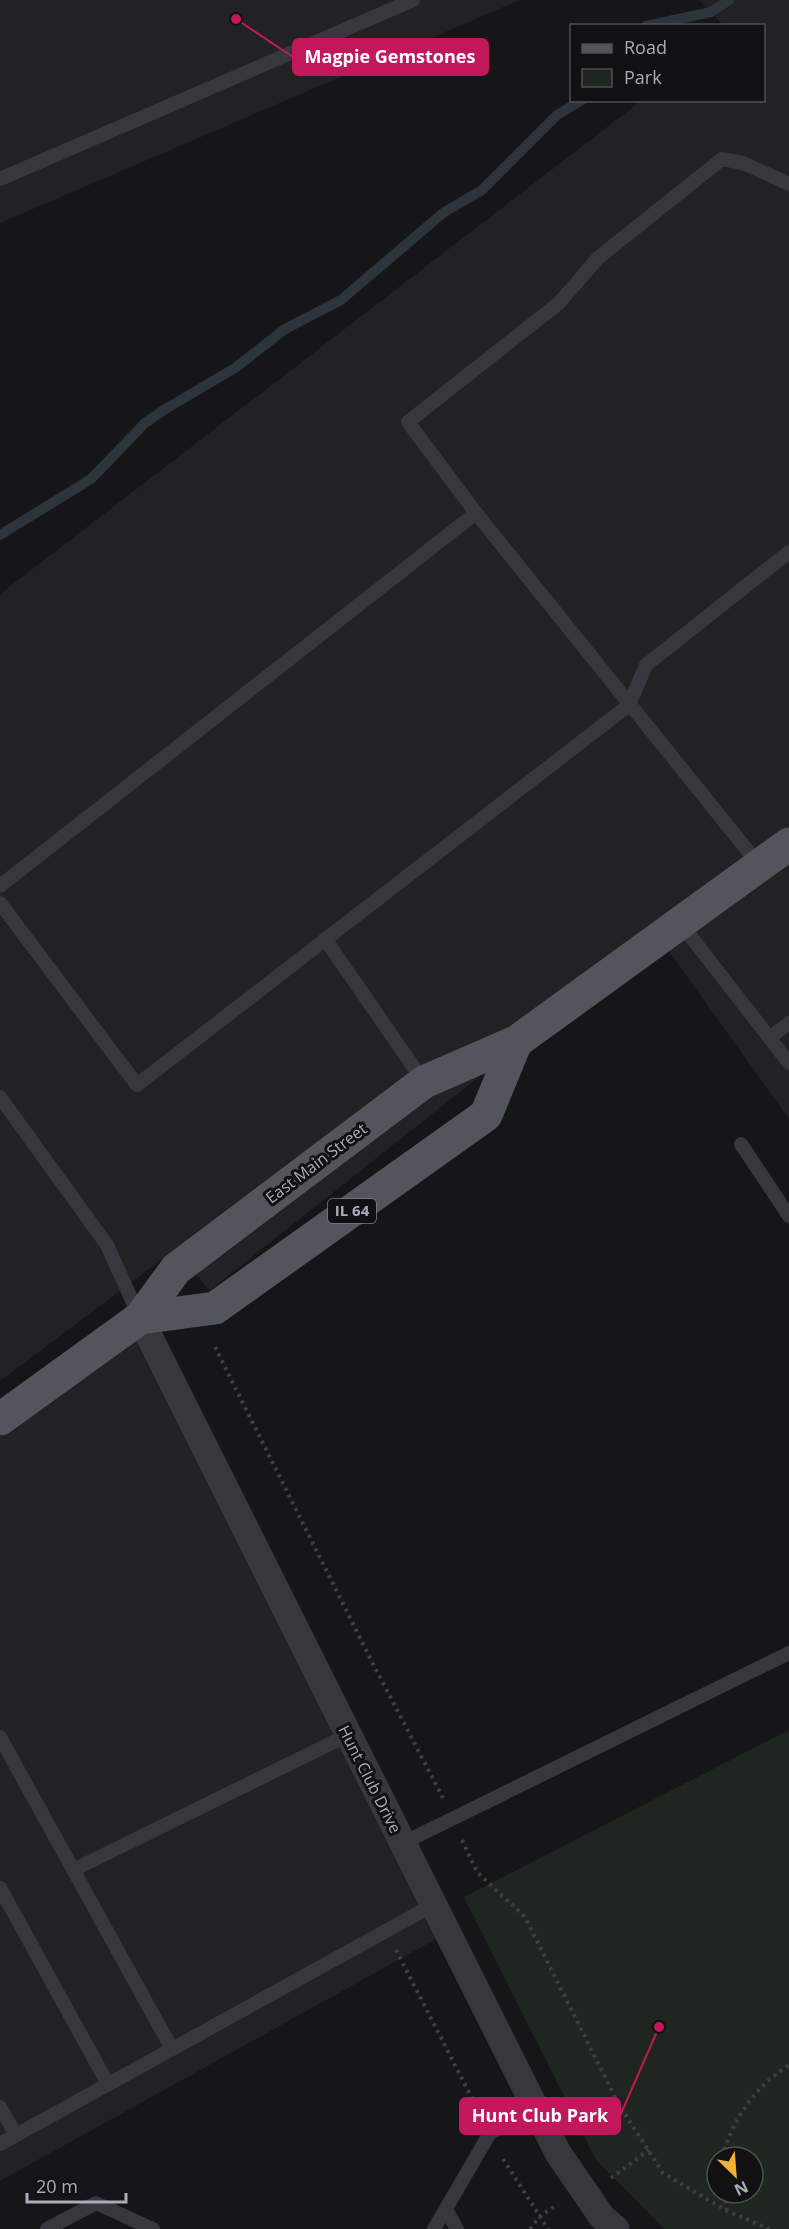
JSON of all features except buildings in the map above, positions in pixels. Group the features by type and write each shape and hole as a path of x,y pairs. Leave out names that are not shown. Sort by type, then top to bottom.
{"main road":[{"name":"East Main Street","path":"0,1419 140,1318 176,1269 424,1082 516,1042 789,844"},
{"name":"East Main Street","path":"140,1318 215,1308 486,1115 516,1042"}],"street":[{"name":"Hunt Club Drive","path":"140,1318 558,2153 602,2217 616,2229"}],"lane":[{"path":"0,179 412,0"},
{"path":"760,866 476,513 408,422 559,303 598,258 722,159 743,163 789,184"},
{"path":"0,886 476,513"},
{"path":"0,903 137,1085 629,705 646,665 789,552"},
{"path":"681,924 789,1064"},
{"path":"325,939 424,1082"},
{"path":"769,1038 789,1023"},
{"path":"0,1097 107,1245 140,1318"},
{"path":"741,1144 789,1216"},
{"path":"402,1843 789,1653"},
{"path":"74,1870 348,1735"},
{"path":"0,1737 172,2049"},
{"path":"0,1888 108,2084"},
{"path":"0,2144 433,1905"},
{"path":"0,2107 16,2135"},
{"path":"434,2229 490,2133 536,2110"},
{"path":"47,2229 96,2203 153,2229"},
{"path":"446,2209 457,2229"}],"path":[{"path":"215,1347 453,1818 477,1872 525,1917 619,2104 663,2173 727,2211 769,2229"},
{"path":"386,1931 510,2173 548,2229"},
{"path":"726,2145 732,2126 747,2102 769,2078 789,2065"},
{"path":"726,2205 727,2211"}],"shaded area":[{"path":"0,0 520,0 0,223"},
{"path":"699,0 789,0 789,831 209,1291 177,1248 0,1381 0,594 640,102 765,102 765,24 722,24"},
{"path":"789,852 789,1119 665,946"},
{"path":"134,1337 438,1938 0,2181 0,1433"}],"green space":[{"path":"789,1730 789,2229 664,2229 596,2160 464,1897"}],"waterway":[{"path":"655,24 711,12 729,0"},
{"path":"0,535 91,479 145,423 235,368 285,329 341,300 443,213 482,190 557,115 579,102"}],"place":[{"name":"Magpie Gemstones","path":"236,19"},
{"name":"Hunt Club Park","path":"659,2027"}]}
